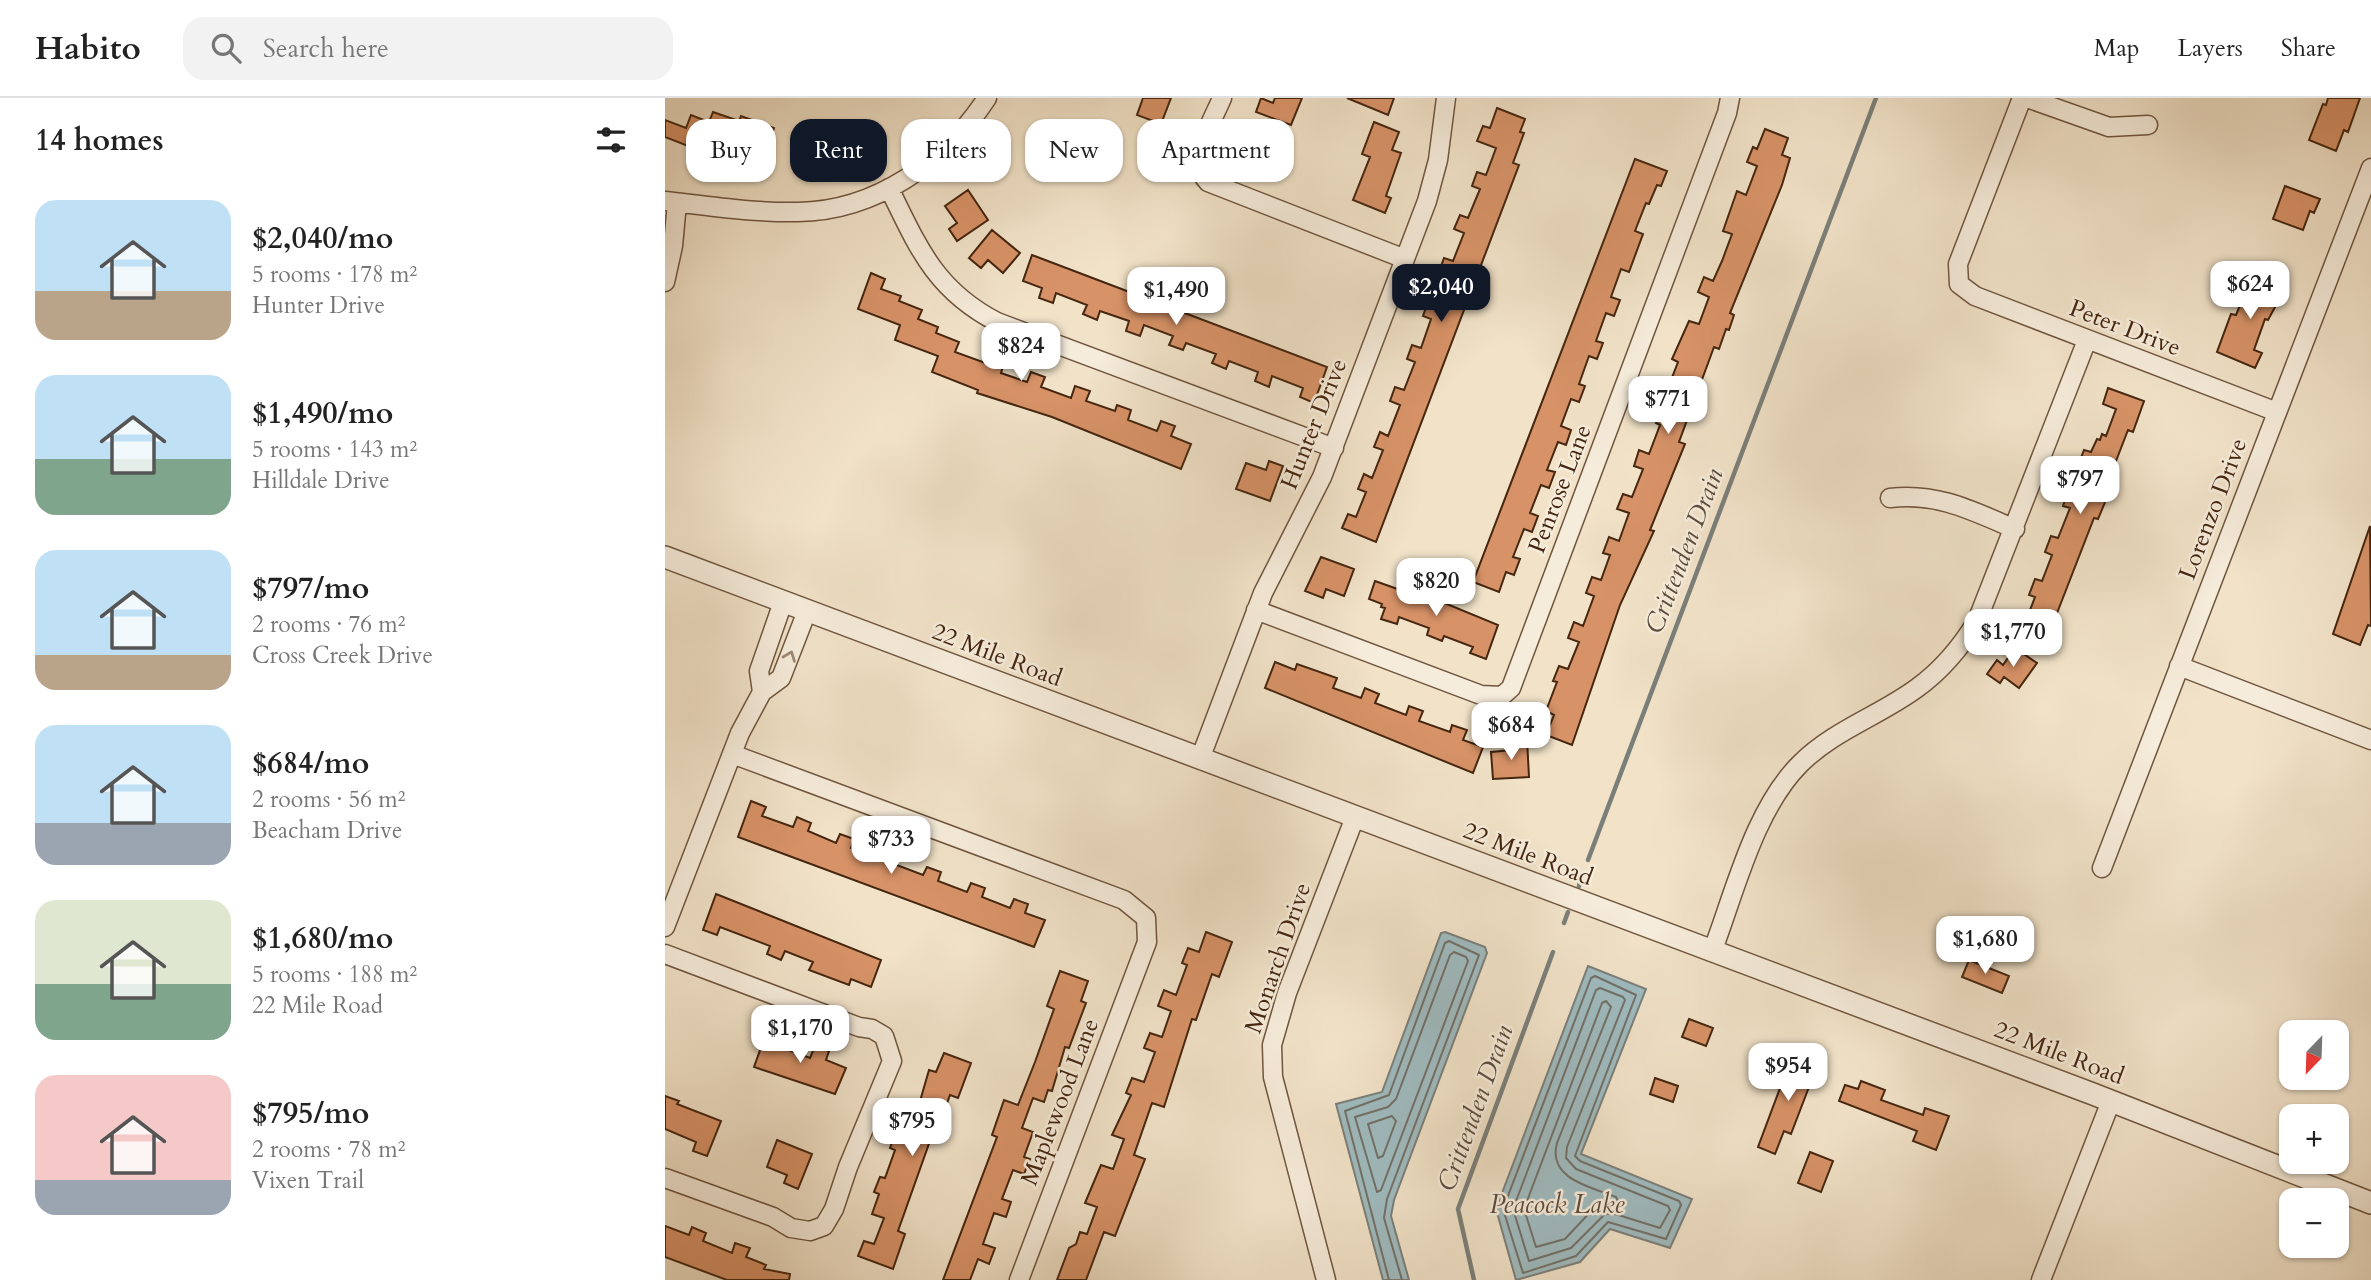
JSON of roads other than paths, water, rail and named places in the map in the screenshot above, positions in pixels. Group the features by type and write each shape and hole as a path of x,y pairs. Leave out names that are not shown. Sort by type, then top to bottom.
{"street":[{"path":"665,282 673,246 671,202 800,212 845,205 889,188 929,164 947,148 987,98"},
{"path":"1222,98 1200,155 1200,174 1217,187 1405,259"},
{"name":"Hunter Drive","path":"1200,759 1256,610 1334,448 1405,259 1434,179 1446,98"},
{"name":"Penrose Lane","path":"1256,610 1481,695 1502,696 1511,688 1727,113 1730,98"},
{"name":"Peter Drive","path":"2022,98 1958,264 1959,284 1975,296 2277,412"},
{"path":"2027,98 2109,127 2148,125"},
{"name":"Lorenzo Drive","path":"2102,868 2371,168"},
{"path":"889,188 930,268 944,285 977,312 997,322 1334,448"},
{"path":"1712,952 1761,824 1783,784 1815,750 1914,690 1964,642 1987,602 2087,340"},
{"path":"1890,498 1912,495 1947,501 2015,529"},
{"name":"22 Mile Road","path":"665,557 2111,1101 2371,1203"},
{"path":"762,692 759,671 783,602"},
{"path":"665,927 732,754 762,692 781,678 807,611"},
{"path":"2179,666 2369,734"},
{"name":"Maplewood Lane","path":"732,754 1123,900 1146,918 1147,942 1019,1280"},
{"name":"Monarch Drive","path":"1326,1280 1273,1077 1272,1045 1287,993 1355,817"},
{"path":"665,954 859,1027 872,1029 884,1036 892,1061 848,1167 834,1209 824,1226 810,1231 791,1228 773,1217 665,1178"},
{"path":"2041,1280 2111,1101"}],"water":[{"path":"1445,932 1485,947 1487,953 1394,1200 1391,1216 1409,1280 1383,1280 1336,1104 1382,1092 1441,933"},
{"name":"Peacock Lake","path":"1588,966 1646,989 1581,1154 1692,1199 1670,1248 1610,1229 1580,1262 1516,1280 1496,1209"}],"waterway":[{"name":"Crittenden Drain","path":"1588,860 1876,98"},
{"name":"Crittenden Drain","path":"1579,886 1580,882"},
{"name":"Crittenden Drain","path":"1564,923 1568,912"},
{"name":"Crittenden Drain","path":"1474,1280 1458,1209 1553,952"}]}
